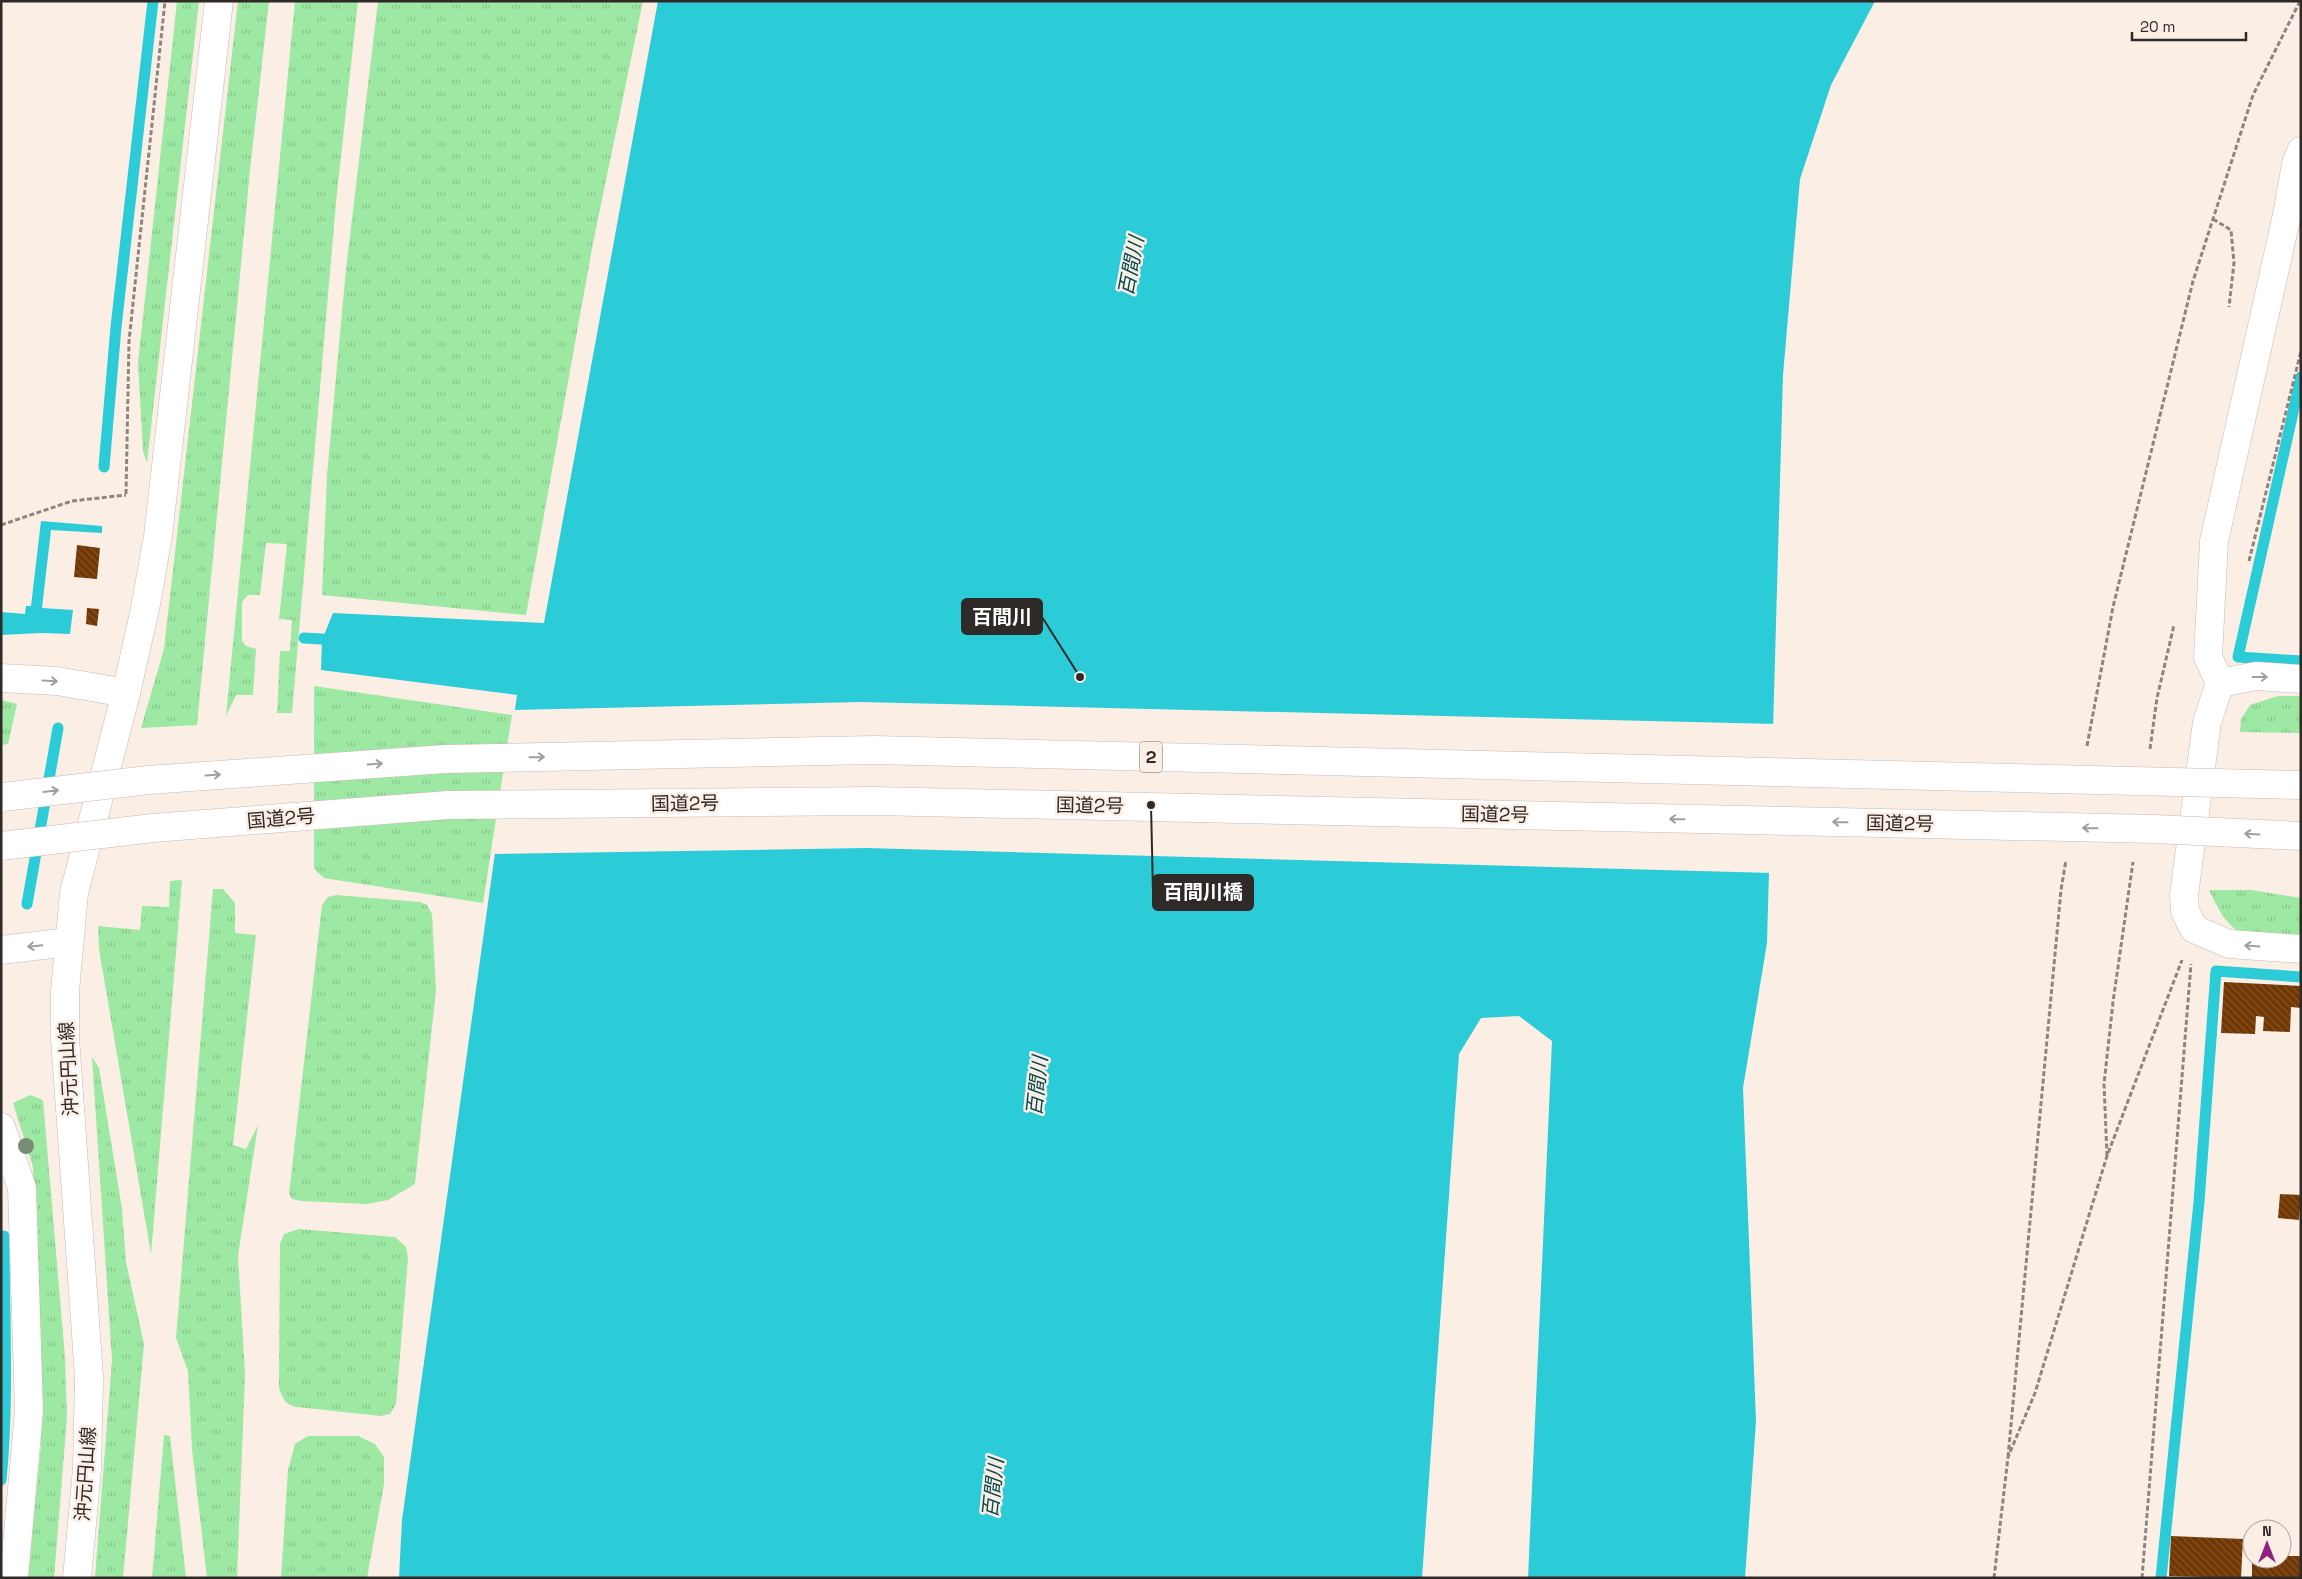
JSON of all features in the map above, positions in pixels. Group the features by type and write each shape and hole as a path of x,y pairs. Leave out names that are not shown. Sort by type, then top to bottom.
{"main road":[{"name":"沖元円山線","path":"77,1578 87,1469 89,1377 65,1038 68,942 74,893 126,693 145,609 158,536 219,1"},
{"path":"2301,151 2296,164 2287,215 2214,541 2208,657 2220,683 2207,722 2184,895 2185,911 2194,929 2229,944 2301,949"},
{"path":"2220,683 2256,676 2301,679"},
{"path":"1,678 57,681 126,693"},
{"name":"2","path":"2,797 148,780 445,759 874,750 2301,785"},
{"name":"国道2号","path":"1,846 153,828 448,805 874,801 2134,829 2301,836"},
{"path":"1,950 68,942"},
{"path":"1,1127 22,1188 29,1410 14,1578"}],"path":[{"path":"126,495 129,341 165,1"},
{"path":"2086,754 2113,607 2193,281 2253,95 2300,1"},
{"path":"2247,568 2301,351"},
{"path":"1,524 72,501 126,495 162,496"},
{"path":"1994,1578 2008,1457 2061,890 2068,851"},
{"path":"2008,1457 2035,1393 2107,1156 2194,929"},
{"path":"2142,1578 2194,929"}],"green space":[{"path":"177,1 199,1 147,463 143,451 138,363"},
{"path":"238,1 269,1 250,170 197,725 141,728 164,649"},
{"path":"295,1 358,1 336,202 292,713 277,713 280,651 290,651 292,620 279,619 287,544 266,543 260,595 248,595 242,602 242,641 246,646 256,649 253,695 236,695 226,716"},
{"path":"378,1 643,1 593,243 526,615 322,595 327,475 346,269"},
{"path":"314,686 512,715 483,903 324,878 314,869"},
{"path":"2278,696 2301,696 2301,733 2240,732 2241,719 2250,705"},
{"path":"1,700 17,704 8,744 1,745"},
{"path":"182,880 151,1254 99,949 98,926 140,930 142,906 169,907 170,881"},
{"path":"213,889 223,889 235,903 235,933 256,935 233,1145 246,1149 258,1125 238,1256 245,1374 237,1578 207,1578 192,1449 188,1371 176,1338"},
{"path":"2209,890 2251,890 2301,898 2301,939 2266,938 2248,935 2235,929 2223,916"},
{"path":"336,895 420,902 427,905 432,914 436,990 415,1184 388,1200 367,1204 301,1201 292,1199 289,1194 322,905 328,897"},
{"path":"92,1057 99,1068 122,1209 126,1262 144,1344 123,1578 95,1578 112,1360"},
{"path":"30,1095 43,1100 65,1357 67,1417 54,1578 28,1578 41,1445 38,1296 33,1167 13,1103"},
{"path":"299,1229 395,1237 406,1247 408,1258 396,1404 390,1414 381,1416 297,1407 287,1403 282,1395 279,1388 280,1244 284,1234"},
{"path":"164,1435 170,1436 186,1578 152,1578"},
{"path":"308,1436 358,1436 375,1444 384,1457 384,1484 367,1578 281,1578 288,1470 295,1444"}],"water":[{"path":"658,1 1875,1 1831,85 1800,179 1783,375 1767,943 1743,1088 1756,1421 1745,1578 1528,1578 1552,1041 1519,1016 1481,1018 1459,1054 1422,1578 399,1578 402,1520 517,695 321,670 322,640 333,613 544,623"},
{"path":"41,521 102,526 102,533 51,530 42,608 73,610 70,634 1,635 1,612 25,614 26,606 31,606"}],"pier":[{"path":"861,702 1776,724 1772,873 866,848 492,854 513,710"}],"building":[{"path":"77,545 100,548 97,579 74,577"},
{"path":"87,608 99,609 97,626 86,624"},
{"path":"2224,982 2301,986 2301,1008 2291,1007 2290,1032 2263,1031 2264,1017 2256,1016 2255,1034 2221,1033"},
{"path":"2280,1194 2301,1195 2299,1220 2278,1218"},
{"path":"2171,1536 2242,1539 2241,1578 2169,1576"},
{"path":"2292,1556 2301,1556 2301,1578 2252,1578 2252,1569 2292,1569"}],"waterway":[{"path":"104,467 116,327 153,1"},
{"path":"2301,377 2238,657 2301,661"},
{"path":"304,638 338,640"},
{"path":"27,904 58,728"},
{"path":"2161,1578 2199,1202 2216,971 2301,977"},
{"path":"1,1236 4,1236 6,1358 1,1480"}],"place":[{"name":"百間川","path":"1080,677"},
{"name":"百間川橋","path":"1151,805"}]}
